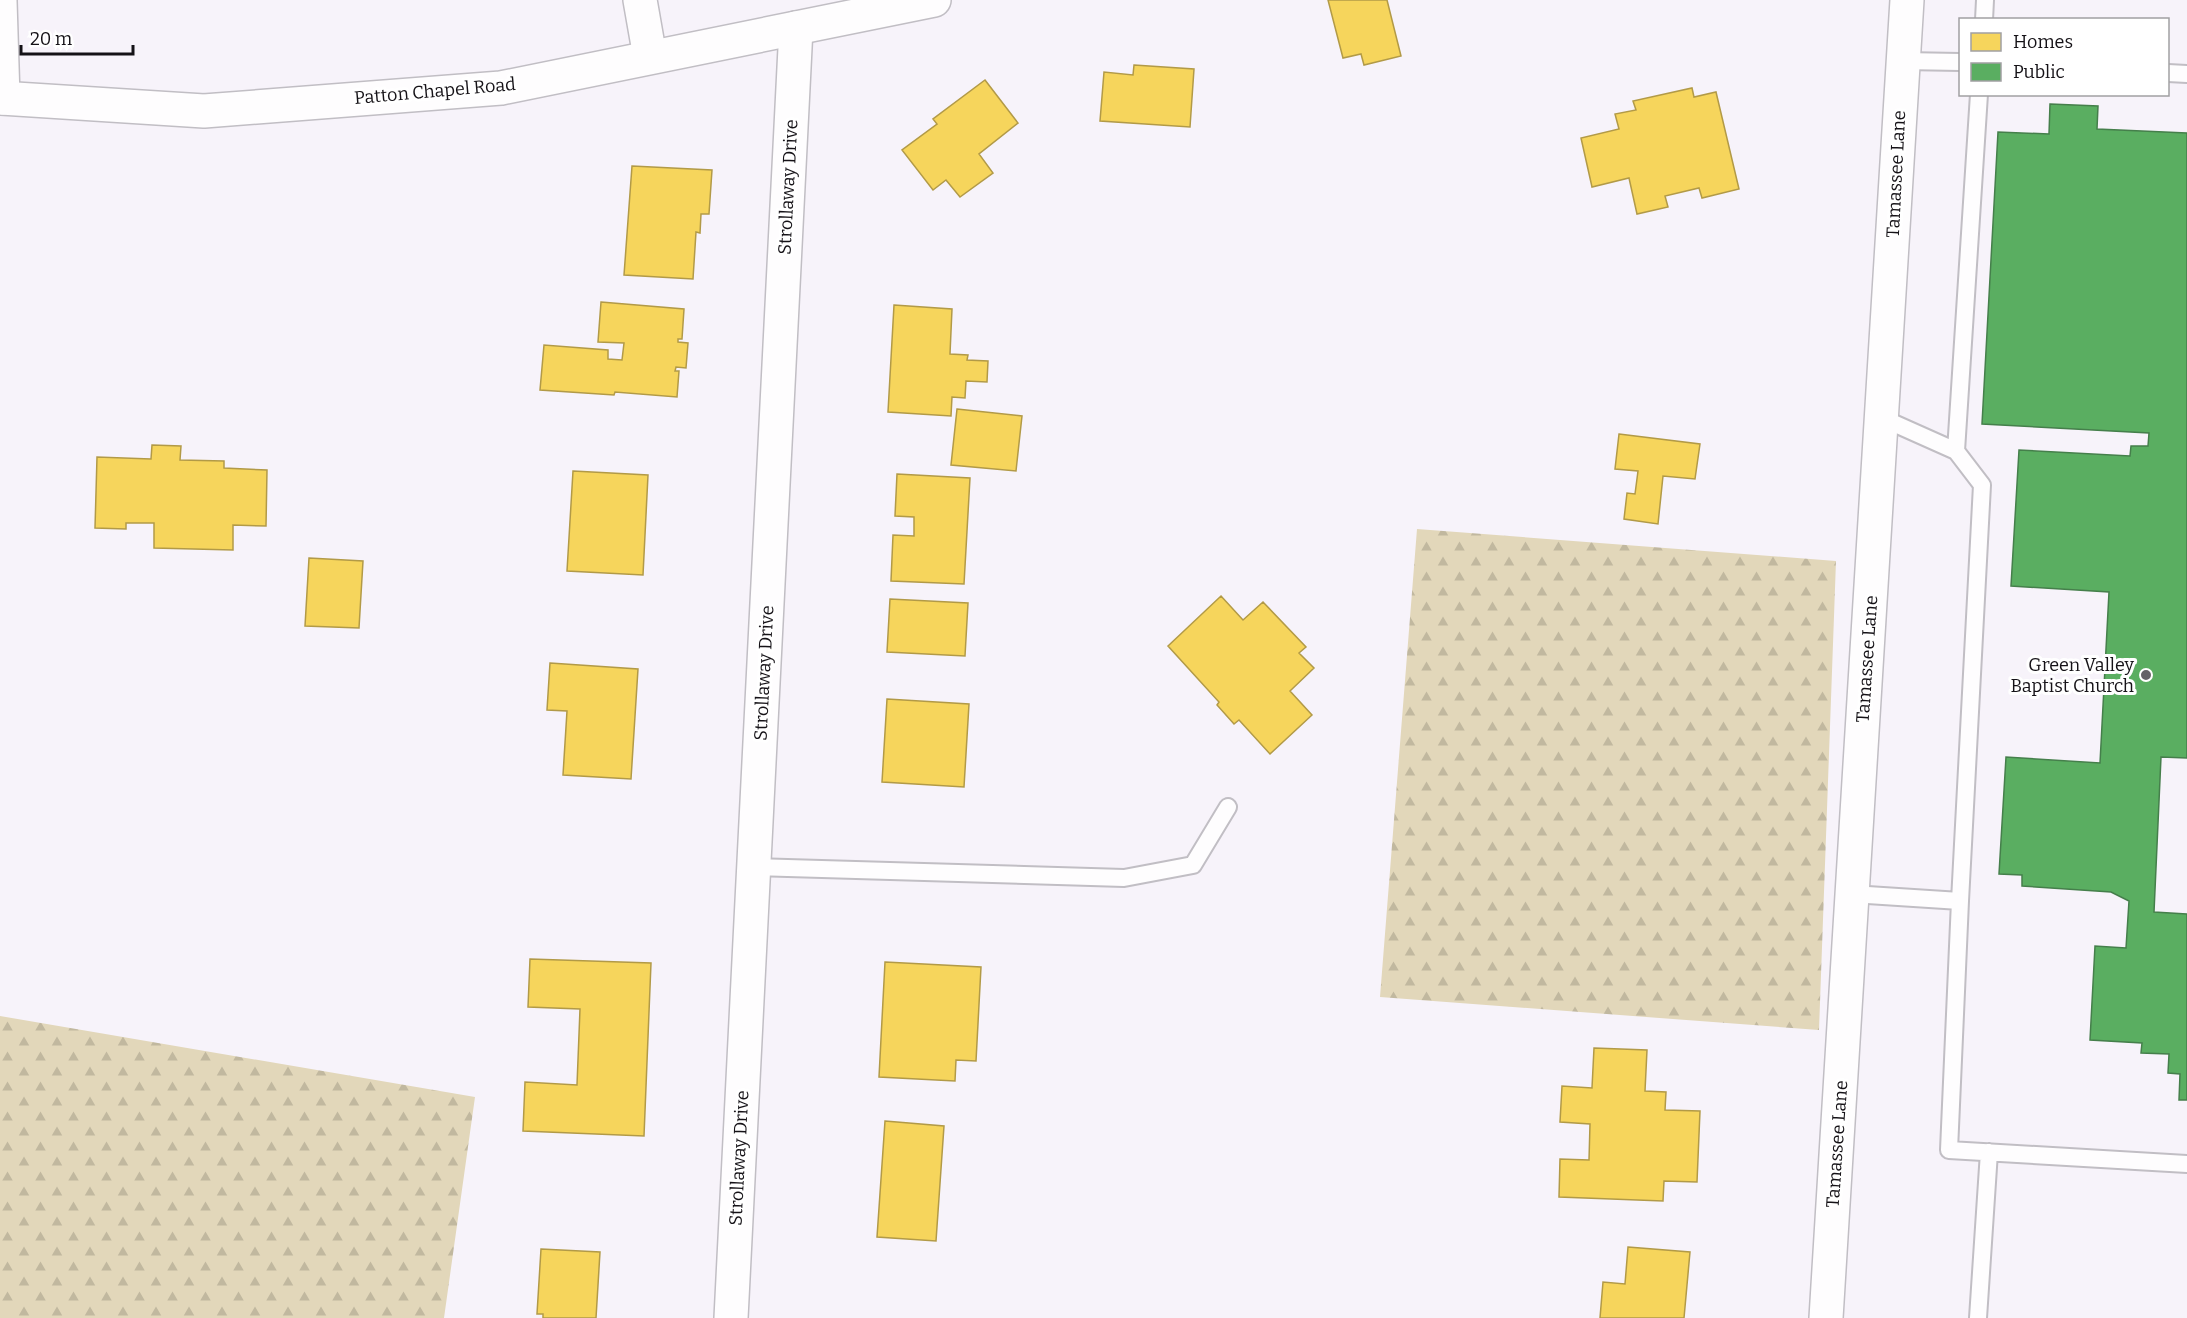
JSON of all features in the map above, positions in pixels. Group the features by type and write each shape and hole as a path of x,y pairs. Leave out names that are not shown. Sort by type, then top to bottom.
{"street":[{"path":"640,0 650,57"},
{"name":"Patton Chapel Road","path":"1,98 204,111 501,88 934,0"},
{"name":"Tamassee Lane","path":"1826,1318 1907,0"},
{"path":"0,1 1,98"},
{"name":"Strollaway Drive","path":"731,1318 796,28"}],"lane":[{"path":"1984,18 1985,0"},
{"path":"1903,61 1959,62"},
{"path":"2169,73 2187,74"},
{"path":"1956,451 1979,96"},
{"path":"1882,418 1956,451 1982,485 1949,1150 2187,1164"},
{"path":"754,867 1124,878 1193,866 1228,807"},
{"path":"1852,894 1960,901"},
{"path":"1978,1318 1989,1152"}],"green space":[{"path":"1417,529 1836,561 1819,1030 1380,997"},
{"path":"0,1016 475,1097 444,1318 0,1318"}],"building: Homes":[{"path":"1328,0 1387,0 1401,56 1364,65 1361,54 1343,58"},
{"path":"1134,65 1194,69 1190,127 1100,121 1104,72 1133,75"},
{"path":"985,80 1018,123 979,154 993,173 960,197 946,180 933,190 902,150 937,124 933,119"},
{"path":"1692,88 1694,97 1716,92 1739,189 1702,198 1699,188 1665,196 1668,207 1637,214 1629,178 1592,187 1581,138 1619,129 1615,114 1636,110 1633,101"},
{"path":"632,166 712,170 709,214 701,214 700,233 696,232 693,279 624,275"},
{"path":"601,302 684,309 682,339 678,339 678,342 688,343 686,368 676,367 675,371 679,371 677,397 615,392 614,395 540,390 544,345 608,350 608,359 622,360 624,343 598,342"},
{"path":"894,305 952,309 950,354 968,355 967,360 988,361 987,382 966,381 965,398 952,397 951,416 888,412"},
{"path":"957,409 1022,416 1016,471 951,465"},
{"path":"1619,434 1700,444 1695,479 1663,476 1658,524 1624,519 1627,493 1635,494 1638,471 1615,469"},
{"path":"152,445 181,446 180,460 224,461 224,468 267,470 266,526 233,525 233,550 154,548 154,523 126,523 126,529 95,528 97,457 151,459"},
{"path":"573,471 648,475 643,575 567,571"},
{"path":"897,474 970,478 964,584 891,581 893,535 914,536 914,517 895,516"},
{"path":"309,558 363,561 359,628 305,626"},
{"path":"1221,596 1243,620 1263,602 1306,647 1299,653 1314,668 1290,691 1312,715 1270,754 1239,720 1234,724 1217,705 1219,702 1168,646"},
{"path":"890,599 968,603 965,656 887,652"},
{"path":"550,663 638,669 631,779 563,775 567,711 547,710"},
{"path":"887,699 969,704 964,787 882,782"},
{"path":"530,959 651,963 644,1136 523,1131 525,1082 577,1085 580,1009 528,1007"},
{"path":"885,962 981,967 976,1061 956,1060 955,1081 879,1077"},
{"path":"1594,1048 1647,1050 1645,1091 1666,1092 1665,1110 1700,1111 1697,1182 1664,1181 1663,1201 1559,1197 1560,1159 1589,1160 1590,1124 1560,1122 1562,1086 1592,1088"},
{"path":"885,1121 944,1126 936,1241 877,1237"},
{"path":"1628,1247 1690,1252 1684,1318 1600,1318 1603,1282 1625,1284"},
{"path":"541,1249 600,1252 596,1318 543,1318 543,1314 537,1314"}],"building: Public":[{"name":"Green Valley Baptist Church","path":"2050,104 2098,106 2097,129 2187,133 2187,758 2161,757 2154,912 2187,914 2187,1100 2179,1100 2180,1074 2168,1073 2169,1054 2141,1053 2142,1043 2090,1040 2095,946 2126,948 2129,901 2111,892 2022,886 2022,875 1999,874 2006,757 2100,763 2109,592 2011,586 2019,450 2130,456 2131,446 2148,446 2149,433 1982,424 1998,132 2049,134"}],"place":[{"name":"Green Valley Baptist Church","path":"2146,675"}]}
